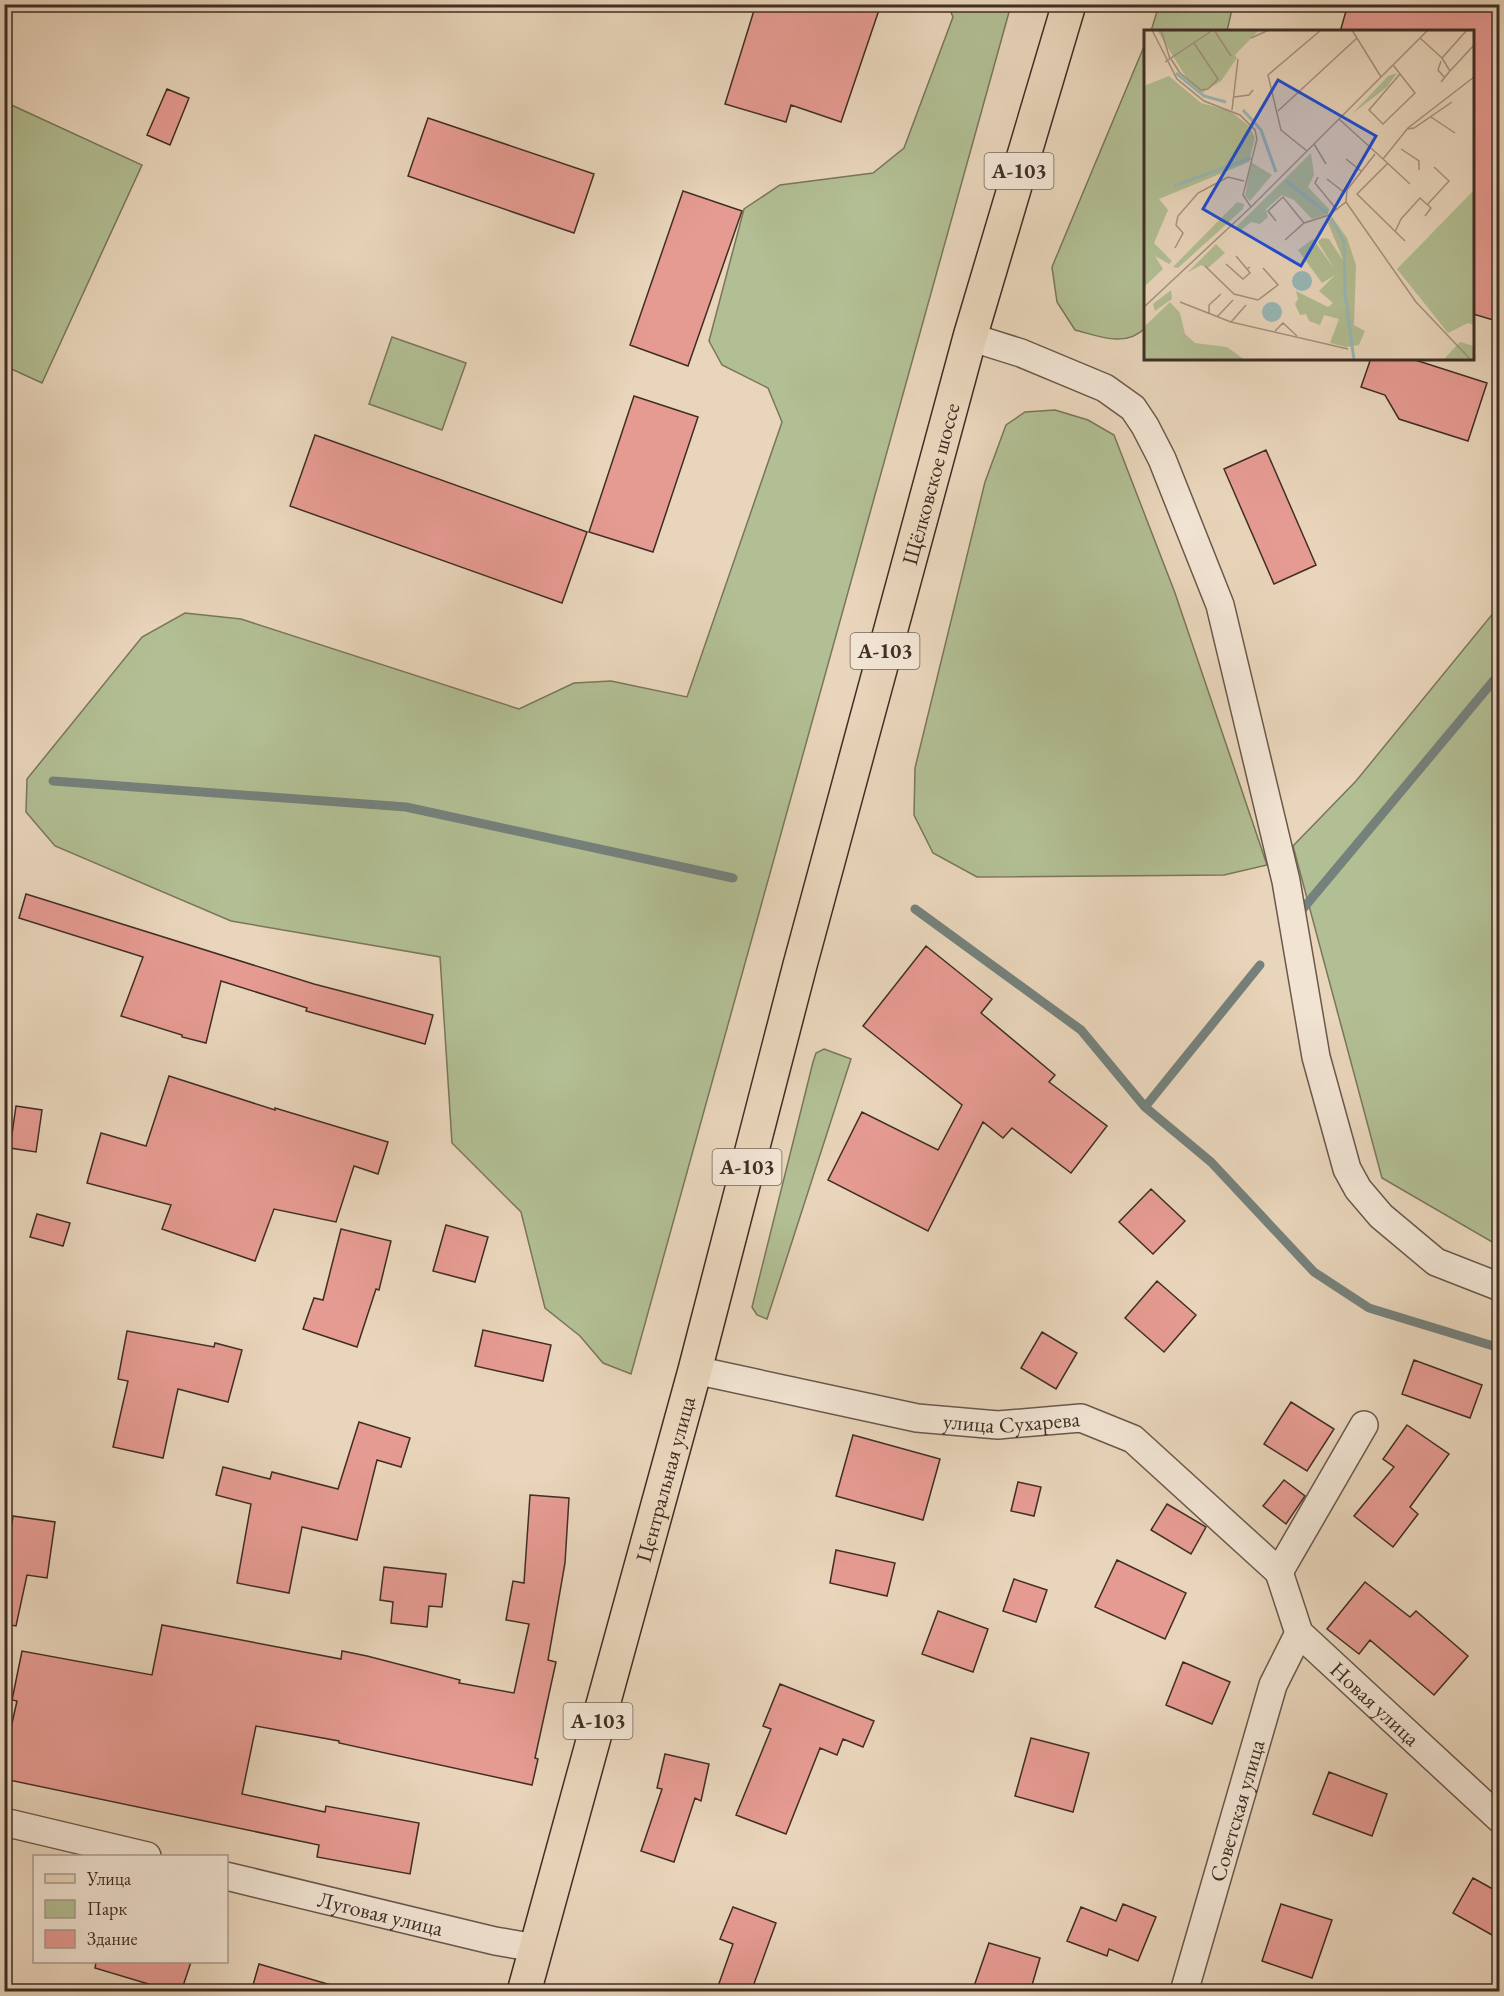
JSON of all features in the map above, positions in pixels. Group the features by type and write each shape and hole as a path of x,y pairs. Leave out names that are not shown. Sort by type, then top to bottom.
{"main road":[{"name":"Щёлковское шоссе","path":"800,965 970,337 1069,4"},
{"name":"Центральная улица","path":"524,1992 695,1370 800,965"}],"street":[{"path":"970,337 1021,353 1105,388 1133,408 1145,426 1162,459 1221,605 1286,880 1316,1057 1347,1169 1358,1189 1381,1216 1436,1262 1500,1287"},
{"name":"улица Сухарева","path":"695,1370 917,1418 998,1425 1081,1418 1133,1438 1279,1572"},
{"path":"1279,1572 1364,1425"},
{"name":"Новая улица","path":"1279,1572 1299,1633 1500,1819"},
{"name":"Советская улица","path":"1184,1992 1273,1685 1299,1633"},
{"path":"4,1822 139,1855"},
{"name":"Луговая улица","path":"228,1876 495,1941 536,1948"}],"green space":[{"path":"1159,4 1233,5 1227,30 1151,30"},
{"path":"948,5 1011,5 631,1374 603,1363 580,1336 545,1308 521,1212 452,1143 440,957 231,921 55,846 26,812 27,779 142,637 185,613 241,619 519,709 574,683 611,681 687,697 782,422 768,388 722,365 709,341 744,209 780,185 873,173 904,148 953,17"},
{"path":"1144,46 1144,329 1129,338 1121,339 1075,330 1057,302 1052,267"},
{"path":"5,102 142,165 42,383 5,366"},
{"path":"392,337 466,363 442,430 369,404"},
{"path":"1055,410 1088,420 1114,435 1175,593 1267,865 1224,875 977,877 933,853 914,815 915,768 985,482 1006,425 1025,412"},
{"path":"1499,606 1499,1246 1382,1178 1293,846 1356,781"},
{"path":"824,1049 851,1059 767,1319 757,1315 752,1307 813,1062 816,1053"}],"building":[{"path":"756,4 881,4 841,122 791,105 786,122 725,104"},
{"path":"1348,4 1500,4 1500,322 1474,314 1474,30 1341,30"},
{"path":"167,89 189,98 170,145 147,135"},
{"path":"428,118 594,174 574,233 408,176"},
{"path":"683,191 742,211 688,366 630,345"},
{"path":"1370,360 1415,360 1487,383 1468,441 1399,419 1385,395 1361,387"},
{"path":"634,396 698,417 653,552 589,532"},
{"path":"315,435 587,532 562,603 290,506"},
{"path":"1266,450 1316,565 1274,584 1224,469"},
{"path":"26,894 314,984 433,1015 425,1044 306,1011 307,1008 221,981 206,1043 121,1016 143,957 19,918"},
{"path":"926,946 992,999 981,1013 1055,1075 1049,1082 1107,1126 1071,1173 1012,1128 1003,1138 983,1122 928,1231 828,1180 862,1112 938,1150 962,1105 863,1026"},
{"path":"169,1076 275,1110 275,1108 388,1142 378,1174 354,1166 336,1222 274,1209 255,1261 162,1229 171,1205 87,1183 101,1133 146,1146"},
{"path":"16,1106 42,1110 36,1152 10,1148"},
{"path":"1151,1189 1185,1221 1153,1254 1119,1222"},
{"path":"37,1214 70,1223 63,1246 30,1237"},
{"path":"446,1225 488,1237 475,1282 433,1271"},
{"path":"341,1229 391,1241 379,1290 376,1289 357,1347 303,1329 314,1298 323,1300"},
{"path":"1157,1281 1196,1315 1164,1352 1125,1318"},
{"path":"483,1330 551,1345 543,1381 475,1366"},
{"path":"127,1331 214,1347 215,1343 242,1350 228,1402 178,1389 163,1458 113,1447 128,1381 118,1379"},
{"path":"1042,1332 1077,1353 1056,1389 1021,1368"},
{"path":"1414,1360 1482,1385 1470,1418 1402,1394"},
{"path":"1291,1402 1334,1429 1307,1471 1264,1444"},
{"path":"359,1422 410,1438 401,1467 377,1460 357,1540 302,1527 289,1593 237,1583 251,1504 216,1495 223,1467 270,1479 272,1472 338,1489"},
{"path":"1407,1425 1449,1454 1410,1507 1418,1514 1393,1547 1354,1516 1394,1467 1383,1459"},
{"path":"853,1435 940,1459 923,1520 836,1496"},
{"path":"1284,1480 1305,1496 1286,1524 1263,1506"},
{"path":"1018,1482 1041,1487 1034,1516 1011,1511"},
{"path":"530,1495 569,1498 565,1563 548,1660 556,1662 535,1758 538,1759 532,1785 339,1743 339,1741 256,1726 242,1794 325,1812 326,1806 419,1823 410,1874 317,1857 319,1845 4,1779 4,1759 17,1701 12,1700 22,1651 152,1675 162,1625 341,1659 342,1651 460,1680 459,1683 514,1693 529,1624 506,1620 513,1581 524,1583"},
{"path":"1167,1504 1206,1527 1191,1554 1151,1530"},
{"path":"13,1516 55,1522 47,1578 27,1575 16,1626 4,1624 4,1576"},
{"path":"836,1550 895,1563 887,1596 830,1583"},
{"path":"1117,1560 1186,1593 1165,1639 1095,1607"},
{"path":"384,1567 446,1574 442,1607 429,1606 427,1627 391,1623 393,1602 380,1600"},
{"path":"1014,1579 1047,1590 1036,1622 1003,1611"},
{"path":"1365,1582 1410,1617 1416,1611 1468,1656 1434,1695 1370,1640 1359,1654 1327,1629"},
{"path":"938,1611 988,1629 973,1672 922,1654"},
{"path":"1183,1662 1230,1682 1212,1724 1166,1705"},
{"path":"780,1684 874,1721 863,1747 843,1739 837,1755 820,1748 786,1834 736,1815 771,1729 763,1726"},
{"path":"1031,1738 1089,1753 1073,1812 1015,1796"},
{"path":"665,1754 709,1764 701,1801 695,1798 674,1862 641,1851 662,1789 657,1788"},
{"path":"1329,1772 1387,1794 1372,1836 1313,1814"},
{"path":"1473,1878 1500,1893 1500,1922 1492,1935 1453,1913"},
{"path":"1123,1904 1156,1917 1138,1961 1109,1949 1107,1956 1067,1941 1081,1907 1116,1921"},
{"path":"1281,1904 1332,1920 1312,1978 1262,1961"},
{"path":"733,1907 776,1923 751,1992 716,1992 733,1944 720,1939"},
{"path":"989,1943 1040,1958 1030,1992 972,1992"},
{"path":"96,1963 191,1963 181,1992 95,1968"},
{"path":"259,1964 331,1985 330,1992 251,1992"}],"waterway":[{"path":"1301,911 1500,673"},
{"path":"53,781 406,807 733,878"},
{"path":"915,909 1081,1030 1145,1107 1211,1162 1314,1272 1369,1308 1500,1348"},
{"path":"1145,1107 1260,965"}]}
